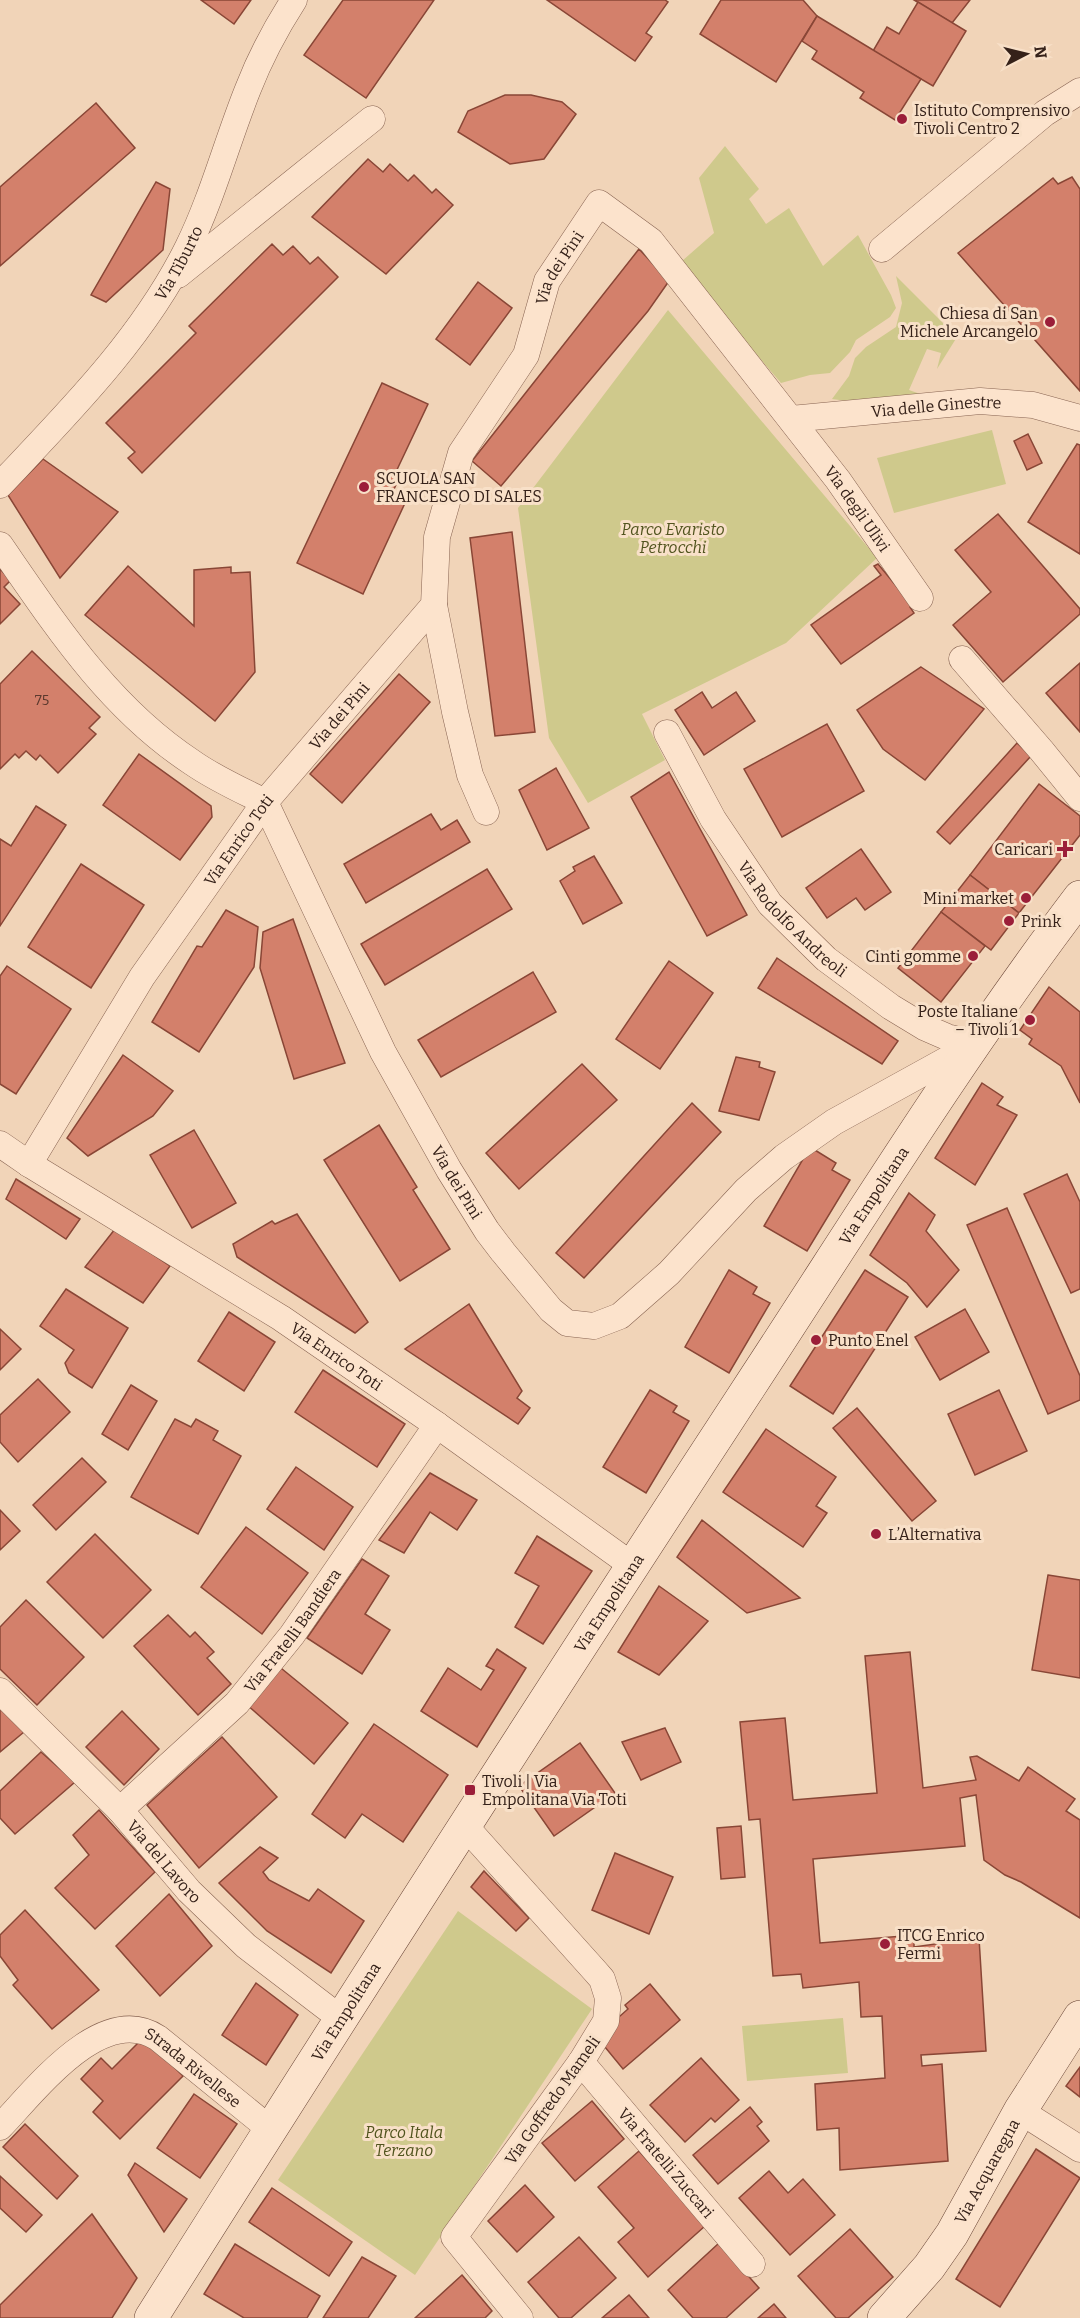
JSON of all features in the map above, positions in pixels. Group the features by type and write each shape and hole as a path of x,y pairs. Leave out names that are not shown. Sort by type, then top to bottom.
{"main road":[{"name":"Via Empolitana","path":"158,2314 340,2018 633,1566 975,1044 1080,897"},
{"name":"Via Acquaregna","path":"884,2318 929,2267 952,2234 1020,2111 1080,2017"}],"street":[{"name":"Via Tiburto","path":"0,485 98,378 169,283 206,206 252,79 277,28 294,0"},
{"path":"882,249 1045,113 1080,91"},
{"path":"169,283 372,119"},
{"name":"Via dei Pini","path":"486,812 470,775 434,605 437,537 461,453 526,355 548,281 599,203 651,241 791,419"},
{"name":"Via delle Ginestre","path":"791,419 980,401 1033,405 1080,418"},
{"name":"Via degli Ulivi","path":"791,419 838,480 920,598"},
{"name":"Via Enrico Toti","path":"0,545 68,642 128,711 198,767 265,802 142,977 29,1164"},
{"name":"Via dei Pini","path":"434,605 265,802 378,1042 437,1150 487,1231 551,1310 567,1323 594,1326 620,1316 669,1273 746,1190 784,1157 834,1122 975,1044"},
{"path":"962,659 1080,798"},
{"name":"Via Rodolfo Andreoli","path":"667,734 713,819 770,904 826,959 891,1007 924,1028 975,1044"},
{"name":"Via Enrico Toti","path":"0,1143 29,1164 281,1318 436,1425 633,1566"},
{"name":"Via Fratelli Bandiera","path":"120,1810 237,1703 292,1635 436,1425"},
{"name":"Via del Lavoro","path":"0,1691 120,1810 189,1891 246,1946 340,2018"},
{"name":"Via Goffredo Mameli","path":"465,1826 602,1979 608,1998 606,2021 581,2062 454,2237 520,2318"},
{"name":"Strada Rivellese","path":"0,2127 76,2051 102,2035 130,2029 143,2030 158,2038 270,2129"},
{"name":"Via Fratelli Zuccari","path":"581,2062 752,2264"},
{"path":"1020,2111 1080,2149"}],"green space":[{"path":"725,146 759,189 749,199 766,224 789,208 823,266 858,235 891,295 896,308 890,317 856,340 850,352 830,373 810,375 781,383 706,296 682,261 714,233 699,178"},
{"path":"896,276 957,337 937,369 941,353 927,349 909,390 923,395 862,403 832,399 849,376 855,358 866,347 896,327 902,303"},
{"name":"Parco Evaristo Petrocchi","path":"668,310 877,558 786,643 642,714 665,760 588,803 549,738 518,508"},
{"path":"992,430 1006,484 894,513 877,458"},
{"name":"Parco Itala Terzano","path":"458,1911 592,2009 415,2275 278,2180"},
{"path":"843,2018 848,2073 747,2081 742,2026"}],"building":[{"path":"201,0 251,0 234,24"},
{"path":"343,0 434,0 366,98 304,55"},
{"path":"547,0 665,0 668,2 646,33 652,37 635,61"},
{"path":"721,0 803,0 817,16 776,82 700,34"},
{"path":"914,0 970,0 952,23"},
{"path":"918,2 966,31 933,86 873,51 887,27 899,34"},
{"path":"817,16 921,79 895,120 860,98 864,92 812,59 817,51 802,41"},
{"path":"505,95 531,95 562,102 576,114 544,159 510,164 458,132 468,111"},
{"path":"96,103 135,148 0,266 0,187"},
{"path":"368,159 383,172 390,164 408,181 414,175 432,193 436,189 453,205 386,274 312,217"},
{"name":"Chiesa di San Michele Arcangelo","path":"1072,177 1080,189 1080,391 958,253 1053,178 1058,184"},
{"path":"156,182 170,189 163,250 106,302 91,295"},
{"path":"272,244 283,255 293,246 310,264 318,257 338,277 142,473 128,458 135,452 106,423 196,333 189,326"},
{"path":"639,249 669,281 648,311 501,486 472,461"},
{"path":"478,282 512,308 470,365 436,339"},
{"name":"SCUOLA SAN FRANCESCO DI SALES","path":"382,383 428,404 394,476 399,478 391,496 405,503 363,594 297,563"},
{"path":"1028,434 1042,463 1027,470 1014,441"},
{"path":"1077,444 1080,445 1080,554 1028,522"},
{"path":"43,459 118,512 60,578 8,495"},
{"path":"998,514 1080,609 1080,614 1003,682 953,625 991,592 955,550"},
{"path":"512,532 535,732 495,736 470,538"},
{"path":"878,564 912,605 910,607 914,613 841,664 811,625 881,575 874,566"},
{"path":"128,566 194,626 194,570 231,567 231,573 250,572 255,672 215,721 85,615"},
{"path":"0,569 11,580 4,587 20,604 0,624"},
{"path":"32,651 100,717 89,728 96,734 58,773 40,755 36,760 26,751 19,758 15,754 0,769 0,684"},
{"path":"1080,663 1080,732 1046,693"},
{"path":"921,667 984,709 925,780 883,749 857,710"},
{"path":"399,674 430,702 342,803 310,774"},
{"path":"702,692 712,708 736,692 755,721 704,755 675,710"},
{"path":"827,724 864,791 782,837 744,769"},
{"path":"1017,743 1031,756 950,844 937,832"},
{"path":"139,754 211,806 212,817 180,860 103,805"},
{"path":"556,768 589,828 547,850 519,790"},
{"path":"669,772 747,915 707,936 631,797"},
{"path":"1039,784 1080,816 1080,835 1019,913 970,875"},
{"path":"36,806 66,825 0,926 0,839 11,846"},
{"path":"431,814 441,830 457,820 470,842 366,903 344,864"},
{"path":"861,849 891,892 865,910 856,898 827,918 806,888"},
{"path":"594,856 622,903 583,924 560,881 575,871 573,867"},
{"path":"81,864 144,905 91,988 28,947"},
{"path":"487,869 512,909 385,985 361,944"},
{"path":"970,875 1019,913 991,950 941,912"},
{"path":"226,910 258,927 254,967 199,1052 152,1022 197,946 202,947"},
{"path":"941,912 985,946 941,1002 898,968"},
{"path":"293,919 345,1063 294,1079 260,968 263,932"},
{"path":"777,958 898,1041 882,1064 758,988"},
{"path":"669,961 713,993 660,1069 616,1039"},
{"path":"7,966 71,1009 16,1094 0,1084 0,976"},
{"path":"533,972 556,1012 441,1077 418,1040"},
{"path":"1049,987 1080,1012 1080,1103 1061,1066 1029,1044 1032,1039 1020,1030"},
{"path":"123,1055 173,1091 153,1116 88,1156 67,1138"},
{"path":"736,1057 760,1062 759,1067 775,1072 759,1120 719,1111"},
{"path":"582,1064 617,1100 519,1189 486,1153"},
{"path":"982,1083 1003,1097 997,1105 1017,1115 975,1185 935,1158"},
{"path":"692,1103 721,1132 584,1278 556,1253"},
{"path":"379,1125 417,1187 413,1190 450,1249 400,1281 324,1160"},
{"path":"194,1130 236,1203 192,1228 150,1155"},
{"path":"810,1147 836,1163 832,1170 850,1180 807,1251 764,1226"},
{"path":"1067,1174 1080,1202 1080,1289 1071,1293 1024,1194"},
{"path":"16,1179 80,1219 66,1239 6,1199"},
{"path":"909,1193 935,1215 926,1231 959,1270 927,1307 907,1283 870,1255"},
{"path":"1007,1208 1080,1376 1080,1400 1048,1414 967,1225"},
{"path":"297,1214 368,1322 355,1333 237,1257 233,1244 272,1221 275,1224"},
{"path":"115,1229 170,1266 143,1303 85,1267"},
{"path":"729,1270 757,1287 753,1294 770,1303 729,1373 685,1347"},
{"path":"865,1270 908,1297 833,1414 790,1386"},
{"path":"66,1289 128,1328 92,1388 69,1373 65,1363 74,1350 40,1326"},
{"path":"469,1304 522,1391 517,1398 530,1408 518,1424 405,1349"},
{"path":"965,1309 989,1352 940,1380 915,1337"},
{"path":"229,1312 275,1342 244,1391 198,1361"},
{"path":"0,1329 21,1349 0,1370"},
{"path":"323,1370 405,1424 377,1467 295,1412"},
{"path":"38,1379 70,1412 18,1462 0,1442 0,1415"},
{"path":"131,1385 157,1401 128,1450 102,1434"},
{"path":"650,1390 677,1406 673,1412 689,1421 646,1493 603,1467"},
{"path":"999,1390 1027,1451 975,1475 948,1414"},
{"path":"857,1408 936,1501 912,1521 833,1428"},
{"path":"175,1419 191,1427 196,1419 218,1431 213,1440 241,1456 198,1534 131,1497"},
{"path":"766,1429 836,1477 816,1506 827,1513 803,1547 723,1492"},
{"path":"82,1458 106,1482 56,1530 33,1505"},
{"path":"296,1467 353,1507 324,1550 267,1509"},
{"path":"430,1473 477,1500 457,1530 430,1512 404,1553 379,1540"},
{"path":"0,1510 20,1531 0,1550"},
{"path":"702,1520 800,1598 747,1613 677,1557"},
{"path":"246,1527 308,1573 262,1634 201,1587"},
{"path":"95,1534 151,1590 103,1638 47,1582"},
{"path":"537,1536 592,1571 543,1644 515,1627 539,1586 515,1573"},
{"path":"362,1559 389,1576 365,1614 390,1630 362,1674 307,1638"},
{"path":"1048,1575 1080,1580 1080,1678 1032,1670"},
{"path":"659,1586 708,1621 659,1675 618,1652"},
{"path":"26,1600 84,1657 37,1705 0,1669 0,1627"},
{"path":"168,1615 190,1637 195,1632 214,1652 207,1658 231,1684 198,1715 134,1646"},
{"path":"497,1649 526,1668 477,1747 421,1711 448,1668 481,1690 494,1670 486,1666"},
{"path":"910,1652 923,1788 976,1780 970,1757 977,1756 1019,1781 1028,1767 1075,1799 1066,1811 1080,1820 1080,1918 1021,1882 1005,1875 984,1860 976,1795 960,1798 965,1846 813,1859 820,1943 914,1935 914,1947 979,1938 986,2051 921,2055 922,2066 942,2064 948,2161 840,2170 839,2128 817,2130 815,2084 885,2078 882,2016 861,2017 859,1982 803,1988 801,1974 773,1976 760,1819 749,1820 740,1722 785,1718 793,1800 877,1793 865,1656"},
{"path":"276,1664 348,1723 314,1764 246,1704"},
{"path":"0,1703 24,1732 0,1752"},
{"path":"122,1711 159,1749 124,1785 86,1747"},
{"path":"374,1724 448,1775 403,1842 362,1814 345,1838 312,1814"},
{"path":"665,1728 681,1762 641,1780 622,1742"},
{"path":"222,1737 277,1797 199,1868 147,1805"},
{"path":"580,1743 615,1793 554,1836 519,1786"},
{"path":"41,1752 75,1782 15,1834 0,1818 0,1791"},
{"path":"99,1810 155,1872 95,1929 55,1888 89,1855 73,1835"},
{"path":"741,1826 745,1877 721,1879 717,1828"},
{"path":"260,1847 278,1858 263,1872 269,1880 309,1901 318,1889 364,1921 331,1973 267,1931 219,1883"},
{"path":"615,1853 673,1877 649,1934 592,1910"},
{"path":"484,1871 529,1918 516,1931 471,1887"},
{"path":"169,1894 212,1946 160,1996 116,1946"},
{"path":"25,1910 99,1990 52,2029 13,1985 18,1980 0,1956 0,1935"},
{"path":"256,1983 298,2015 266,2065 222,2035"},
{"path":"650,1984 680,2020 623,2069 600,2041 611,2024 628,2009 625,2005"},
{"path":"144,2037 183,2076 120,2139 93,2112 103,2101 81,2079 101,2058 112,2069"},
{"path":"701,2058 739,2100 715,2122 711,2118 685,2142 650,2105"},
{"path":"1080,2067 1080,2097 1066,2086"},
{"path":"194,2094 237,2124 200,2178 157,2148"},
{"path":"592,2101 624,2139 575,2181 542,2143"},
{"path":"750,2107 762,2122 757,2126 769,2141 718,2184 693,2155"},
{"path":"25,2124 78,2176 57,2199 3,2147"},
{"path":"1036,2149 1080,2178 1000,2307 956,2279"},
{"path":"639,2151 705,2226 648,2277 618,2242 634,2228 598,2187"},
{"path":"135,2163 187,2199 164,2232 128,2175"},
{"path":"769,2171 788,2193 803,2179 835,2215 790,2255 739,2198"},
{"path":"0,2176 42,2215 26,2232 0,2208"},
{"path":"525,2185 554,2217 517,2252 488,2221"},
{"path":"272,2188 352,2242 329,2276 249,2222"},
{"path":"92,2214 137,2278 112,2318 0,2318 0,2305"},
{"path":"850,2229 893,2277 848,2318 836,2318 798,2276"},
{"path":"579,2237 616,2278 571,2318 559,2318 528,2282"},
{"path":"719,2243 759,2288 726,2318 693,2318 668,2290"},
{"path":"235,2244 320,2296 307,2318 244,2318 204,2294"},
{"path":"362,2257 396,2276 368,2318 323,2318"},
{"path":"462,2275 492,2311 485,2318 415,2318"},
{"path":"629,2295 649,2318 602,2318"},
{"path":"774,2304 786,2318 758,2318"}],"place":[{"name":"Istituto Comprensivo Tivoli Centro 2","path":"902,119"},
{"name":"Chiesa di San Michele Arcangelo","path":"1050,322"},
{"name":"SCUOLA SAN FRANCESCO DI SALES","path":"364,487"},
{"name":"Caricari","path":"1065,849"},
{"name":"Mini market","path":"1026,898"},
{"name":"Prink","path":"1009,921"},
{"name":"Cinti gomme","path":"973,956"},
{"name":"Poste Italiane – Tivoli 1","path":"1030,1020"},
{"name":"Punto Enel","path":"816,1340"},
{"name":"L’Alternativa","path":"876,1534"},
{"name":"Tivoli | Via Empolitana Via Toti","path":"470,1790"},
{"name":"ITCG Enrico Fermi","path":"885,1944"}]}
